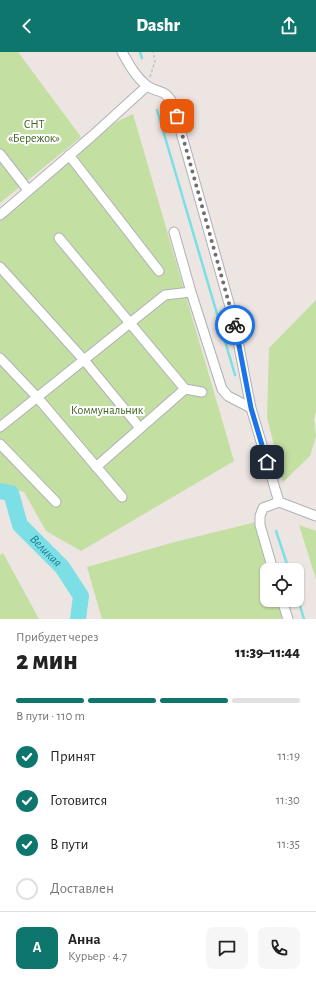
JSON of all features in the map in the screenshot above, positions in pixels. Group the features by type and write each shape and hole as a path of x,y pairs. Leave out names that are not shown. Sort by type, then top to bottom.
{"street":[{"path":"122,52 133,72 147,86 163,92 169,97 173,104 234,321 251,408 279,502"},
{"path":"0,214 92,136 147,86"},
{"path":"0,154 28,190"},
{"path":"69,156 159,271"},
{"path":"174,232 191,292 222,389 228,396 251,408"},
{"path":"59,238 185,389 202,392"},
{"path":"0,267 84,360 140,428"},
{"path":"0,427 165,295 191,292"},
{"path":"0,358 37,397 122,497"},
{"path":"96,467 185,389"},
{"path":"0,444 56,502"},
{"path":"272,563 260,525 260,516 263,508 279,502 316,516"},
{"path":"284,607 288,619"}],"path":[{"path":"147,86 154,61 153,52"}],"green space":[{"name":"СНТ «Бережок»","path":"0,52 18,52 81,137 0,203"},
{"name":"Коммунальник","path":"133,114 234,461 81,551 46,531 24,492 0,485 0,220 116,122"},
{"path":"316,300 316,412 314,419 316,436 310,456 283,482 267,417 269,348"},
{"path":"256,522 268,563 260,563 260,607 280,607 284,619 102,619 87,567 171,543"},
{"path":"299,525 316,531 316,579"},
{"path":"3,553 39,619 0,619 0,555"}],"waterway":[{"path":"140,52 142,58"},
{"path":"157,110 235,375"},
{"name":"Великая","path":"0,491 11,493 20,525 62,567 81,596 78,619"},
{"path":"276,531 287,563"},
{"path":"300,607 304,619"}],"way so far":[{"path":"177,116 235,325"}],"route":[{"path":"235,325 251,408 267,462"}]}
